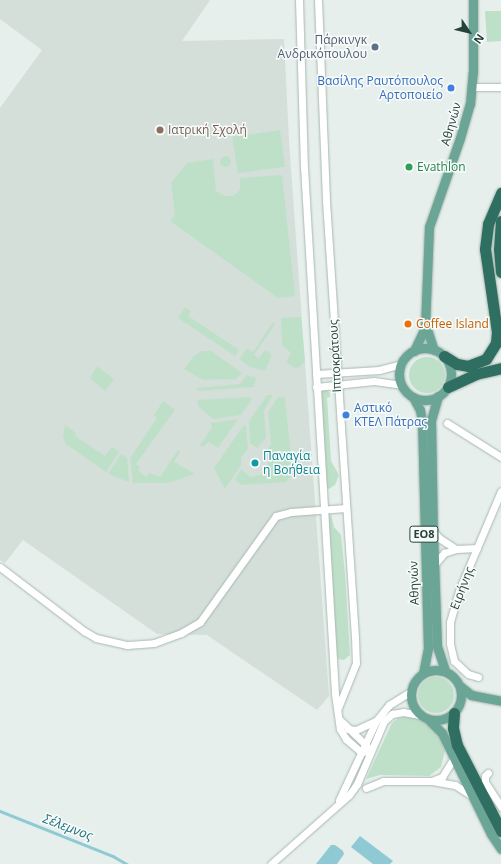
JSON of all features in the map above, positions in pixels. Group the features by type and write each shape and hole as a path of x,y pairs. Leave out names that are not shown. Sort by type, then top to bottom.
{"highway":[{"path":"444,356 457,364 468,366 486,359 496,343 497,332 484,249 488,224 501,193"},
{"path":"501,221 499,249 501,272"},
{"path":"448,387 476,374 501,368"},
{"path":"454,713 453,728 457,745 501,831"}],"main road":[{"name":"Αθηνών","path":"402,364 414,351 424,334 429,227 460,138 472,87 473,0"},
{"name":"Αθηνών","path":"425,321 434,350"},
{"path":"413,397 426,400 438,396 448,387 451,374 444,356 434,350 424,348 414,351"},
{"path":"402,364 400,374 402,385"},
{"name":"Αθηνών","path":"402,385 413,397 420,410 422,421 428,648 423,673 413,684 411,691"},
{"name":"Αθηνών","path":"438,396 431,420 437,646 445,671 454,677 460,686"},
{"path":"423,673 437,670 445,671"},
{"path":"429,720 445,719 454,713 459,705 460,686"},
{"name":"ΕΟ8","path":"460,686 471,695 501,701"},
{"path":"411,691 412,704 420,715 429,720 442,733 477,802 491,834 501,849"}],"street":[{"name":"Ιπποκράτους","path":"299,0 300,80 316,388 338,708 340,729 346,739 361,752"},
{"name":"Ιπποκράτους","path":"318,0 322,120 336,372 356,663 338,708"},
{"path":"472,87 501,87"},
{"path":"316,374 379,370 402,364"},
{"path":"316,388 374,381 402,385"},
{"path":"447,424 501,457"},
{"name":"Ειρήνης","path":"478,677 468,674 454,661 450,631 456,599 501,491"},
{"path":"0,567 84,631 96,638 127,645 154,643 181,633 200,622 276,516 291,512 346,508"},
{"path":"433,531 438,538 456,549"},
{"path":"434,565 444,553 456,549 477,548"},
{"path":"334,809 346,791 365,742 376,721 389,705 411,691"},
{"path":"271,864 334,809 357,784 384,721 392,714 403,712 420,715"},
{"path":"339,718 347,729 365,742 370,751"},
{"path":"347,729 356,730 376,721"},
{"path":"361,752 370,751"},
{"path":"432,781 442,777 454,758"},
{"path":"488,773 485,776 485,782 501,807"},
{"path":"366,788 383,781 432,781 460,788 477,802"}],"shaded area":[{"path":"0,0 210,0 182,41 284,39 289,141 329,696 317,710 207,635 157,634 23,540 5,563 0,560 0,108 42,50 0,19"}],"green space":[{"path":"485,11 501,11 501,41 487,42"},
{"path":"280,130 285,167 238,173 232,137"},
{"path":"225,155 229,157 231,161 229,165 225,167 221,165 219,161 221,157"},
{"path":"213,159 216,191 225,196 233,196 240,190 240,178 282,175 295,296 278,298 170,221 175,215 171,183 187,163"},
{"path":"185,307 191,311 188,316 239,350 235,356 178,318"},
{"path":"301,317 305,361 300,367 295,368 286,362 291,353 282,345 281,318"},
{"path":"273,322 275,324 254,355 259,358 265,350 272,355 265,371 250,367 239,359 247,348 253,352"},
{"path":"201,351 211,351 242,373 236,379 203,380 184,369 193,357"},
{"path":"431,357 440,362 444,368 444,382 440,388 431,393 423,393 414,388 410,382 409,371 414,362 420,358"},
{"path":"97,366 114,379 105,391 90,378"},
{"path":"247,375 256,378 254,387 197,391 197,388 240,384"},
{"path":"325,389 330,393 330,397 327,398 331,461 339,475 335,485 329,489 326,487 320,393"},
{"path":"267,395 273,395 264,411 266,438 257,448 250,443 249,421"},
{"path":"250,397 252,399 241,415 213,419 198,406 198,400"},
{"path":"278,397 285,398 293,474 286,482 241,485 235,480 241,469 250,477 260,475 268,464 269,456 267,450 271,444 268,412"},
{"path":"163,401 175,410 136,464 140,467 138,470 146,477 149,473 160,477 178,450 180,452 174,462 195,474 168,483 133,483 130,458 157,418 154,415"},
{"path":"238,419 218,448 208,442 203,447 200,445 212,428 211,423"},
{"path":"65,425 76,433 75,436 105,456 112,447 119,452 106,472 66,444 63,437"},
{"path":"244,425 246,426 248,449 241,458 241,465 225,489 214,468"},
{"path":"121,454 127,458 129,482 108,474"},
{"path":"331,514 334,527 341,535 345,574 350,655 344,660 338,659 337,654 328,518"},
{"path":"436,677 449,682 454,695 449,708 436,713 423,708 418,695 423,682"},
{"path":"409,716 418,718 437,731 445,750 441,767 429,776 380,775 366,779 392,723 398,718"}],"water":[{"path":"360,836 393,861 390,864 373,864 351,847"},
{"path":"331,845 335,845 343,851 344,854 337,864 316,864"}],"waterway":[{"name":"Σέλεμνος","path":"0,811 113,856 127,864"}],"place":[{"name":"Πάρκινγκ Ανδρικόπουλου","path":"375,47"},
{"name":"Βασίλης Ραυτόπουλος Αρτοποιείο","path":"451,88"},
{"name":"Ιατρική Σχολή","path":"160,130"},
{"name":"Evathlon","path":"409,167"},
{"name":"Coffee Island","path":"408,324"},
{"name":"Αστικό ΚΤΕΛ Πάτρας","path":"346,415"},
{"name":"Παναγία η Βοήθεια","path":"255,463"}]}
